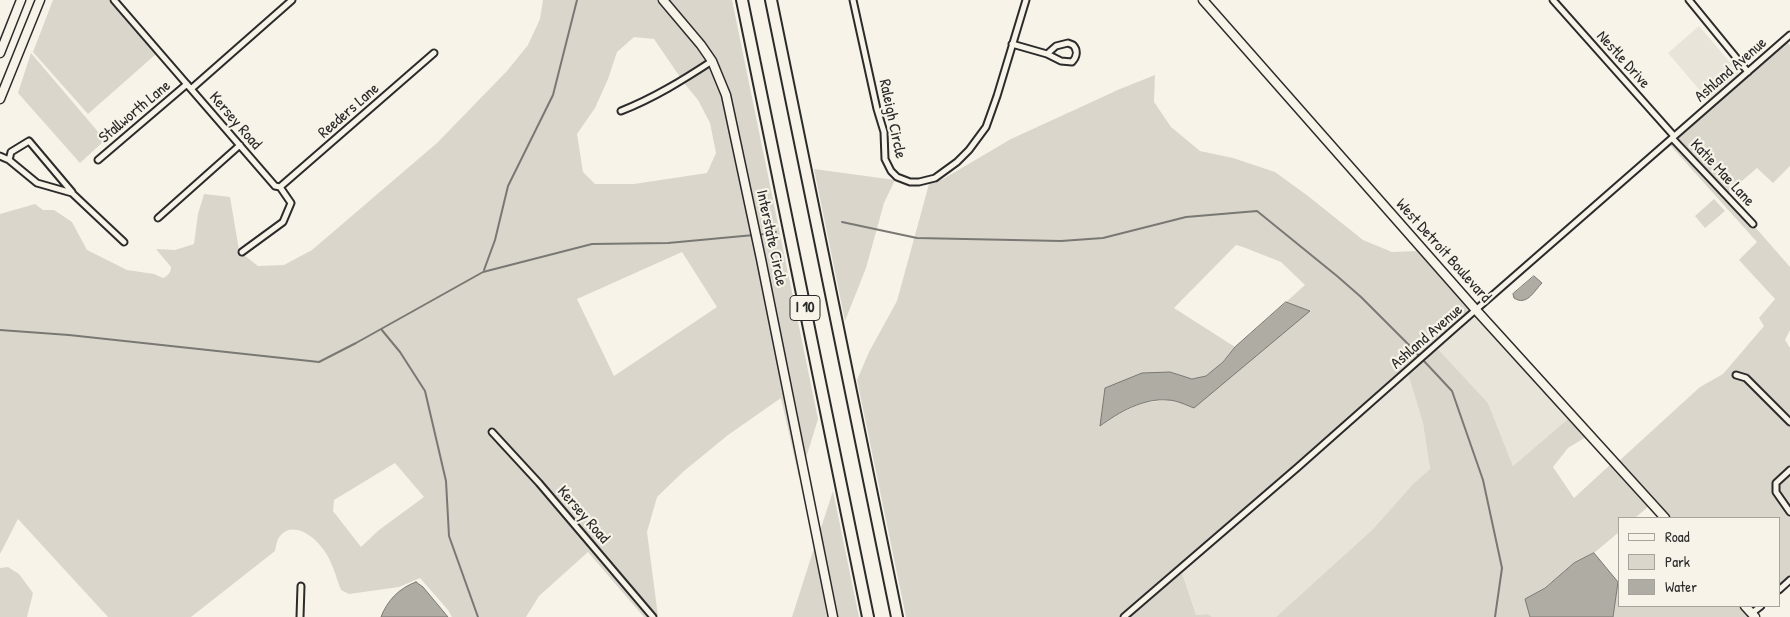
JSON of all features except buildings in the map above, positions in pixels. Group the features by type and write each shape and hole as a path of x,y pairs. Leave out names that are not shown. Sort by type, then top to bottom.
{"highway":[{"name":"I 10","path":"742,0 868,617"},
{"name":"I 10","path":"771,0 897,617"}],"street":[{"path":"0,53 21,0"},
{"path":"0,99 40,0"},
{"name":"Stallworth Lane","path":"98,160 292,0"},
{"name":"Interstate Circle","path":"663,0 712,61 726,94 753,218 833,617"},
{"name":"Raleigh Circle","path":"853,0 876,110 884,132 885,159 897,177 910,182 927,181 943,173 969,150 981,135 990,118 1026,0"},
{"name":"West Detroit Boulevard","path":"1203,0 1476,310 1664,517"},
{"name":"Nestle Drive","path":"1552,0 1673,137"},
{"path":"1689,0 1748,72"},
{"name":"Kersey Road","path":"117,1 291,203 283,222 242,252"},
{"name":"Ashland Avenue","path":"1124,617 1298,467 1790,35"},
{"path":"1012,44 1047,54 1056,60 1068,62 1072,62 1077,54 1075,46 1068,44 1056,46 1047,54"},
{"name":"Reeders Lane","path":"280,188 434,53"},
{"path":"621,111 642,103 712,61"},
{"name":"Katie Mae Lane","path":"1673,137 1753,224"},
{"path":"9,160 11,152 29,140 72,193 124,242"},
{"path":"158,218 240,146"},
{"path":"0,156 9,160 37,183 72,193"},
{"path":"1736,375 1746,378 1790,422"},
{"name":"Kersey Road","path":"492,432 653,617"},
{"path":"1790,470 1776,483 1776,492 1790,512"},
{"path":"1780,589 1790,580"},
{"path":"300,617 301,586"}],"shaded area":[{"path":"1699,26 1740,74 1709,101 1668,53"},
{"path":"1476,315 1569,418 1513,466 1488,403 1437,348"},
{"path":"1408,374 1423,423 1430,469 1413,484 1373,529 1276,617 1212,617 1208,614 1196,615 1182,573"}],"green space":[{"path":"53,0 109,0 156,54 88,114 33,52"},
{"path":"543,0 658,0 707,60 680,77 654,39 634,37 617,52 595,108 577,134 583,172 595,184 634,184 707,173 716,153 710,123 698,100 684,83 710,66 723,96 801,473 799,478 781,398 728,435 684,471 657,497 647,532 658,616 492,427 487,433 536,486 648,617 644,617 588,552 539,596 526,617 452,617 420,578 399,587 349,594 341,590 329,558 319,544 309,535 297,530 285,531 278,539 275,551 191,617 108,617 18,519 0,554 0,214 35,204 43,210 54,210 72,222 87,250 127,270 154,274 163,278 169,274 171,267 156,249 175,250 194,244 198,214 204,194 230,197 239,250 237,251 240,256 244,255 258,266 284,265 312,250 437,143 507,71 528,45 540,19","holes":["682,252 717,307 614,376 577,299","395,463 424,497 379,530 361,547 333,511 334,500"]},
{"path":"668,0 732,0 818,419 806,458 730,93 714,56"},
{"path":"1787,42 1790,45 1790,166 1773,183 1757,168 1728,193 1678,138"},
{"path":"31,53 105,140 80,163 18,93"},
{"path":"1155,75 1154,102 1171,127 1200,151 1233,158 1275,172 1363,240 1392,252 1418,251 1471,310 1119,617 906,617 857,380 869,352 897,301 929,184 943,179 1011,139","holes":["1236,245 1281,262 1305,285 1286,302 1310,311 1169,400 1141,403 1112,417 1100,426 1170,372 1190,378 1204,377 1216,369 1235,347 1174,308"]},
{"path":"1672,143 1752,229 1755,227 1790,267 1790,330 1785,340 1790,348 1790,576 1780,585 1780,517 1670,517 1619,461 1700,387 1723,374 1764,326 1759,318 1775,299 1739,260 1757,242 1670,145"},
{"path":"814,169 895,180 884,203 866,268 845,321"},
{"path":"1714,199 1725,211 1705,228 1695,216"},
{"path":"1437,348 1488,403 1513,466 1569,418 1586,437 1568,448 1553,467 1574,498 1611,464 1649,506 1636,517 1618,517 1618,533 1594,553 1574,563 1545,587 1525,599 1530,617 1276,617 1373,529 1413,484 1430,469 1423,423 1408,374"},
{"path":"833,491 859,617 837,617 820,531"},
{"path":"1235,525 1182,573 1196,615 1208,614 1212,617 1129,617"},
{"path":"815,545 830,617 792,617"},
{"path":"8,567 19,574 33,593 27,617 0,617 0,568"},
{"path":"1618,582 1618,607 1741,607 1750,617 1613,617"}],"water":[{"path":"1534,276 1542,283 1526,299 1518,300 1514,298 1513,294"},
{"path":"1286,302 1310,311 1194,408 1171,400 1150,401 1123,411 1100,426 1105,388 1142,373 1170,372 1192,379 1206,376 1223,362 1235,347"},
{"path":"1594,553 1618,582 1613,617 1530,617 1525,599 1545,588 1574,563"},
{"path":"416,582 423,587 448,617 381,617 394,596"}],"waterway":[{"path":"484,270 495,240 508,186 553,95 577,0"},
{"path":"842,222 917,238 1061,241 1103,238 1186,217 1257,211 1361,297 1452,391 1483,480 1502,568 1495,617"},
{"path":"758,235 776,232"},
{"path":"0,330 69,335 319,362 483,272 592,244 668,243 754,235"},
{"path":"381,329 400,352 425,391 446,481 449,536 478,617"}]}
